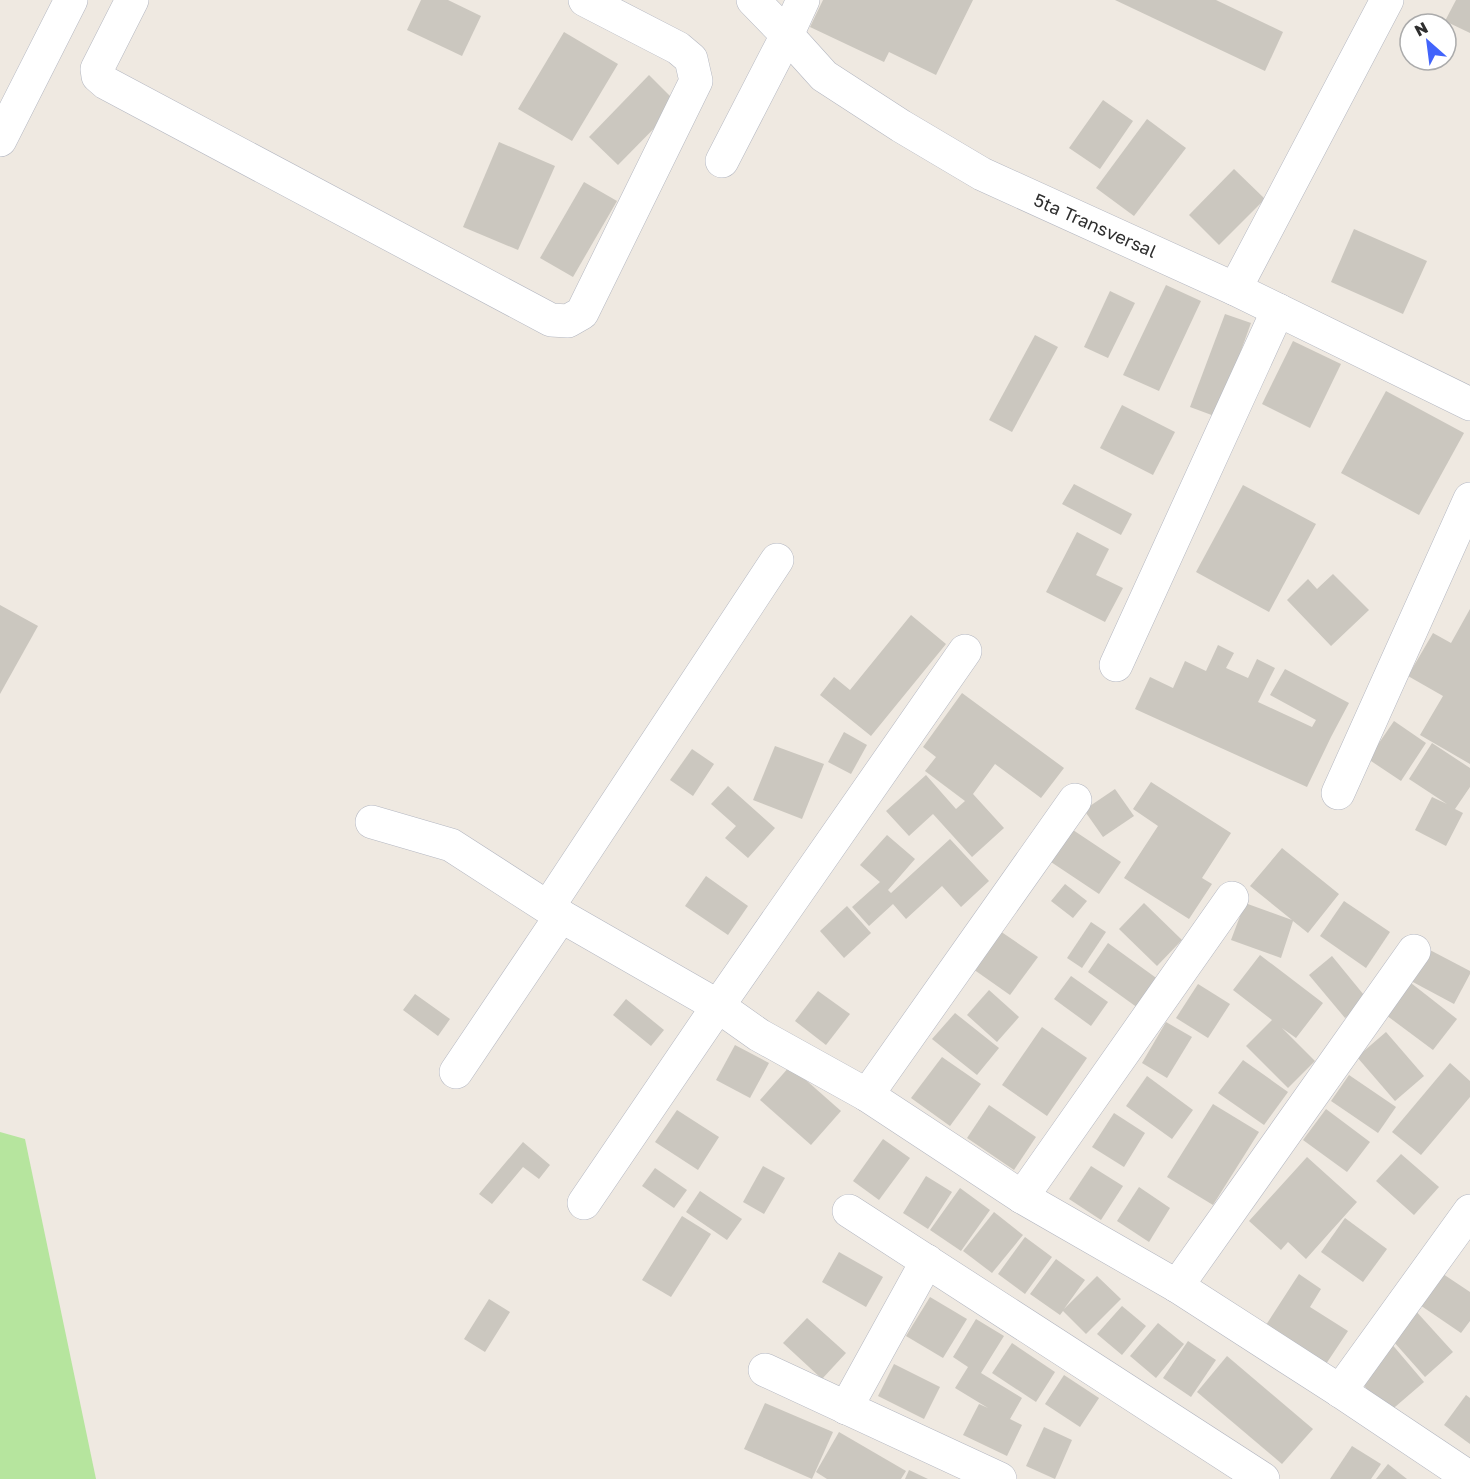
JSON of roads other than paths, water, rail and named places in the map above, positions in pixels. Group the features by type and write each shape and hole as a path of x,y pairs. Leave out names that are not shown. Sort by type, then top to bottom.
{"street":[{"path":"0,140 71,0"},
{"path":"132,0 97,69 98,76 106,83 551,320 568,321 582,313 696,81 691,59 678,48 585,0"},
{"name":"5ta Transversal","path":"753,0 824,76 901,126 982,174 1235,289 1470,404"},
{"path":"722,161 802,0"},
{"path":"1235,289 1387,0"},
{"path":"1116,665 1278,310"},
{"path":"1338,793 1470,499"},
{"path":"456,1072 777,560"},
{"path":"584,1203 964,651"},
{"path":"867,1095 1075,800"},
{"path":"372,822 451,845 555,911 718,1006 759,1035 867,1095 1022,1197 1177,1286 1470,1478"},
{"path":"1022,1197 1232,898"},
{"path":"1177,1286 1414,951"},
{"path":"849,1211 1263,1479"},
{"path":"1340,1391 1470,1211"},
{"path":"846,1408 927,1261"},
{"path":"765,1370 1000,1479"}]}
